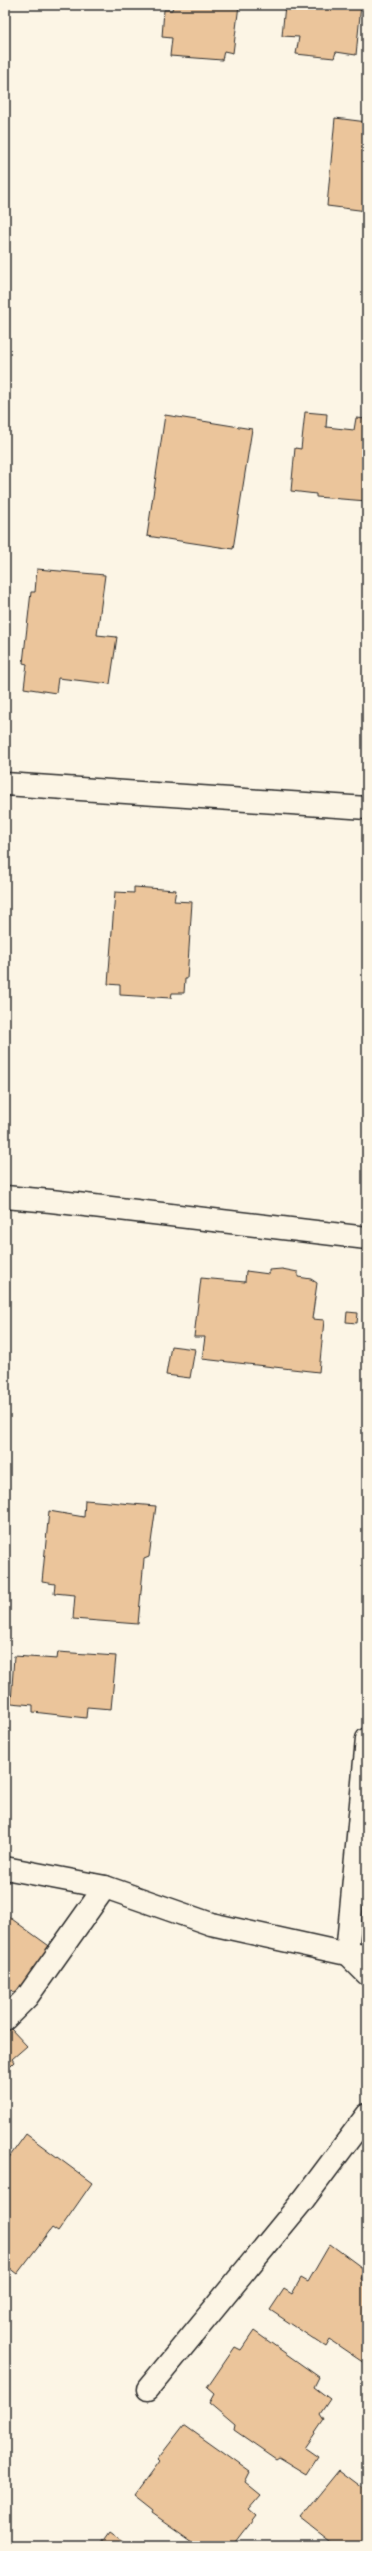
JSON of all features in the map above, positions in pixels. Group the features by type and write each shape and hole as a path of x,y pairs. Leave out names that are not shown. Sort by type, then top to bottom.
{"street":[{"path":"5,784 367,808"},
{"path":"5,1197 51,1201 367,1238"},
{"path":"367,1739 357,1955 367,1974"},
{"path":"5,1868 105,1887 211,1924 357,1955"},
{"path":"5,2019 26,1997 105,1887"},
{"path":"148,2389 304,2199 367,2115"}],"building":[{"path":"173,5 239,5 233,53 224,51 222,60 170,56 172,38 162,37 164,10 172,10"},
{"path":"285,5 361,5 356,55 336,52 334,58 296,54 299,37 282,36"},
{"path":"335,118 367,122 367,211 327,206"},
{"path":"305,412 327,414 326,427 354,430 356,418 367,419 367,501 316,497 316,494 291,491 295,448 301,449"},
{"path":"165,415 252,429 233,549 147,536"},
{"path":"37,569 105,575 97,635 117,637 110,684 58,678 56,693 24,688 27,664 23,663 31,592 35,592"},
{"path":"134,887 176,890 174,901 192,902 187,979 185,979 184,993 172,993 171,998 120,995 120,985 108,984 115,892 134,893"},
{"path":"282,1269 298,1272 298,1277 311,1279 317,1283 312,1319 324,1320 319,1372 202,1359 205,1337 194,1337 201,1278 245,1282 246,1271 269,1274 269,1270"},
{"path":"347,1312 358,1313 357,1323 346,1322"},
{"path":"171,1346 195,1349 190,1378 166,1375"},
{"path":"85,1500 156,1506 149,1557 144,1559 138,1624 73,1619 75,1595 54,1593 55,1584 42,1582 49,1511 84,1517"},
{"path":"58,1652 116,1656 111,1709 87,1707 86,1718 33,1712 33,1705 11,1703 14,1656 57,1659"},
{"path":"5,1914 52,1948 18,1995 5,1986"},
{"path":"10,2028 27,2046 12,2059 14,2062 5,2071 5,2033"},
{"path":"26,2134 92,2183 58,2232 52,2228 17,2274 5,2265 5,2163"},
{"path":"330,2244 365,2270 361,2279 367,2283 367,2358 364,2363 330,2340 326,2347 270,2310 284,2289 292,2294 301,2278 308,2282"},
{"path":"254,2331 319,2377 314,2387 330,2399 320,2414 324,2420 305,2448 318,2457 307,2474 279,2457 276,2459 234,2430 235,2425 209,2403 214,2394 207,2388 235,2347 241,2350"},
{"path":"184,2425 250,2472 245,2482 261,2495 248,2510 255,2516 232,2546 199,2546 152,2513 153,2511 134,2496 159,2462 157,2460"},
{"path":"339,2470 367,2491 367,2546 336,2546 300,2518"},
{"path":"110,2532 130,2546 100,2546"},
{"path":"283,2542 289,2546 281,2546"}]}
